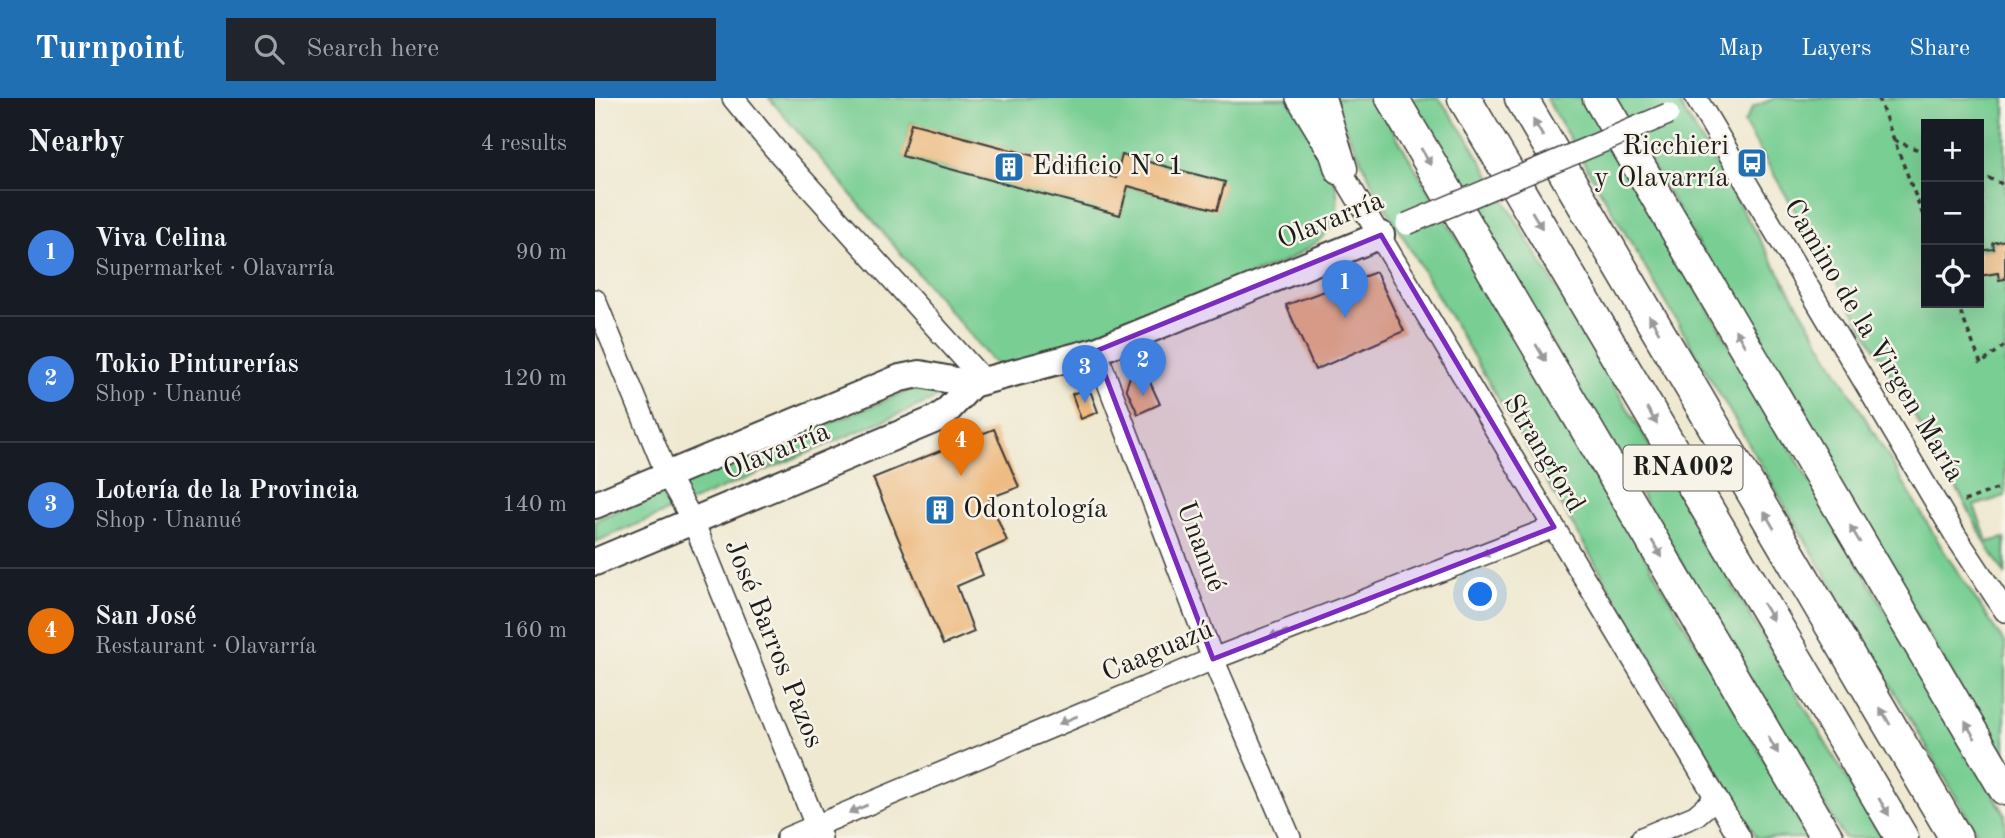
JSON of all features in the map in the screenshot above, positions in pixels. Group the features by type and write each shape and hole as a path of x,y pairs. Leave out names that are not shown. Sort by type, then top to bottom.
{"highway":[{"path":"1319,98 1341,169"},
{"name":"RNA002","path":"1392,98 1828,838"},
{"name":"RNA002","path":"1464,98 1902,838"},
{"name":"RNA002","path":"1521,98 1957,838"},
{"path":"1599,98 2005,789"}],"main road":[{"name":"Olavarría","path":"595,505 900,378 921,374 979,383 1095,351 1381,235"},
{"name":"Olavarría","path":"595,562 936,419 979,383"}],"street":[{"path":"733,98 979,383"},
{"name":"Strangford","path":"1297,98 1740,838"},
{"name":"Olavarría","path":"1381,235 1701,99"},
{"name":"Camino de la Virgen María","path":"1701,99 1957,538 2005,611"},
{"name":"José Barros Pazos","path":"595,300 667,475 693,521 819,832"},
{"name":"Unanué","path":"1095,351 1213,659 1290,838"},
{"name":"Caaguazú","path":"787,838 819,832 1213,659 1554,527"},
{"path":"1642,838 1695,816 1716,798"}],"path":[{"path":"1878,98 1921,210"},
{"path":"1894,140 1921,151"},
{"path":"1984,176 2005,185"},
{"path":"1959,308 1981,364 2005,345"},
{"path":"1964,501 2005,486"}],"highlighted area":[{"path":"1381,235 1554,527 1213,659 1096,351"}],"green space":[{"path":"769,98 1288,98 1318,145 1335,180 1335,215 1327,232 1318,241 1287,261 1023,363 1001,367 992,361","holes":["911,123 1116,178 1122,155 1224,183 1217,209 1128,186 1120,214 903,156"]},
{"path":"1331,98 1374,98 1811,838 1757,838 1376,191"},
{"path":"1409,98 1439,98 1467,137 1882,838 1844,838"},
{"path":"1546,98 1585,98 2005,814 2005,838 1980,838"},
{"path":"1612,98 1676,98 1942,548 2005,644 2005,765"},
{"path":"1775,98 2005,98 2005,240 1993,243 1994,249 1984,250 1984,119 1921,119 1921,308 1984,308 1984,275 1998,273 1999,280 2005,279 2005,496 1974,506 1988,542 2005,538 2005,574 1744,123 1753,107"},
{"path":"925,384 940,397 595,542 595,520"}],"building":[{"name":"Edificio N°1","path":"911,123 1116,178 1122,155 1225,182 1217,210 1128,186 1120,215 902,156"},
{"path":"2005,240 2005,279 1999,280 1998,273 1984,275 1984,250 1994,249 1993,243"},
{"path":"1376,272 1404,331 1315,370 1286,305"},
{"path":"1143,367 1160,404 1138,414 1126,388 1132,371"},
{"path":"1082,390 1091,393 1098,412 1081,419 1072,394"},
{"path":"994,429 1019,487 989,498 1007,541 975,555 983,575 957,586 974,632 943,645 873,478"}],"place":[{"name":"Ricchieri y Olavarría","path":"1752,163"},
{"name":"Edificio N°1","path":"1009,167"},
{"name":"Viva Celina","path":"1345,318"},
{"name":"Tokio Pinturerías","path":"1143,396"},
{"name":"Lotería de la Provincia","path":"1085,403"},
{"name":"San José","path":"961,476"},
{"name":"Odontología","path":"940,510"}]}
